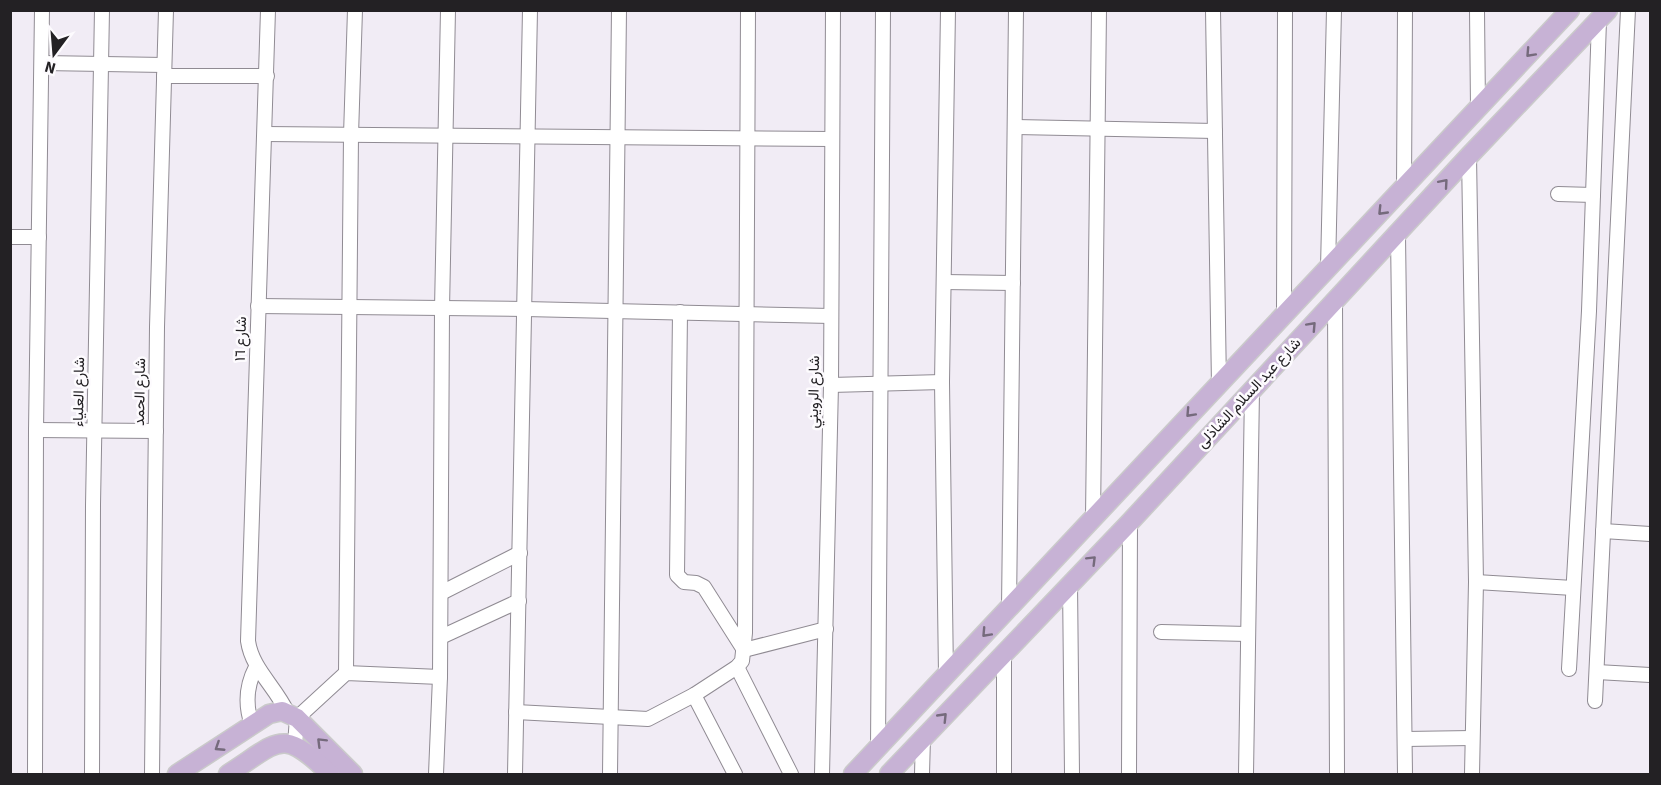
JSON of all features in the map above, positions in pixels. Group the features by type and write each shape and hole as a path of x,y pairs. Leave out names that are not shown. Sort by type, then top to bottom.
{"main road":[{"name":"شارع عبد السلام الشاذلى","path":"853,774 1219,385 1284,312 1570,10"},
{"name":"شارع عبد السلام الشاذلى","path":"889,774 1130,522 1469,156 1604,16"},
{"path":"1253,347 1273,368"},
{"path":"177,774 273,712 292,715 353,774"},
{"path":"228,774 276,744 295,744 330,774"}],"street":[{"path":"35,774 36,430 42,10"},
{"name":"شارع العلياء","path":"92,774 102,10"},
{"name":"شارع الحمد","path":"152,774 156,431 166,10"},
{"name":"شارع ١٦","path":"268,10 248,641 256,667 292,715"},
{"path":"346,674 351,135 355,10"},
{"path":"436,774 441,637 442,309 448,10"},
{"path":"515,774 530,10"},
{"path":"610,774 619,10"},
{"path":"516,712 648,719 694,695 737,667 744,650 748,10"},
{"name":"شارع الرويني","path":"822,774 831,385 833,10"},
{"path":"878,748 883,10"},
{"path":"946,675 942,382 948,10"},
{"path":"1009,608 1016,10"},
{"path":"1093,518 1100,10"},
{"path":"1213,10 1219,385"},
{"path":"1284,312 1285,10"},
{"path":"1328,267 1334,10"},
{"path":"1404,187 1405,10"},
{"path":"1477,10 1478,108"},
{"path":"1595,701 1628,10"},
{"path":"1569,669 1604,16"},
{"path":"43,63 102,64 267,76"},
{"path":"1015,127 1215,130"},
{"path":"265,134 832,140"},
{"path":"1469,156 1476,582 1472,774"},
{"path":"1558,194 1593,195"},
{"path":"1398,235 1405,774"},
{"path":"10,237 39,237"},
{"path":"944,282 1013,283"},
{"path":"1335,301 1337,774"},
{"path":"258,306 831,316"},
{"path":"680,312 677,574 684,582 696,583 704,587 744,650"},
{"path":"831,385 942,382"},
{"path":"1246,774 1252,391"},
{"path":"36,430 156,431"},
{"path":"1581,456 1607,456"},
{"path":"1129,774 1130,522"},
{"path":"1603,531 1650,534"},
{"path":"441,593 520,553"},
{"path":"1476,582 1573,588"},
{"path":"1070,583 1072,774"},
{"path":"441,637 519,601"},
{"path":"744,650 826,629"},
{"path":"1161,632 1248,634"},
{"path":"1004,653 1004,774"},
{"path":"252,725 248,707 248,688 256,667"},
{"path":"737,667 791,774"},
{"path":"1597,672 1650,675"},
{"path":"295,744 292,715 346,674 440,677"},
{"path":"694,695 735,774"},
{"path":"922,774 923,738"},
{"path":"1405,739 1472,738"}]}
